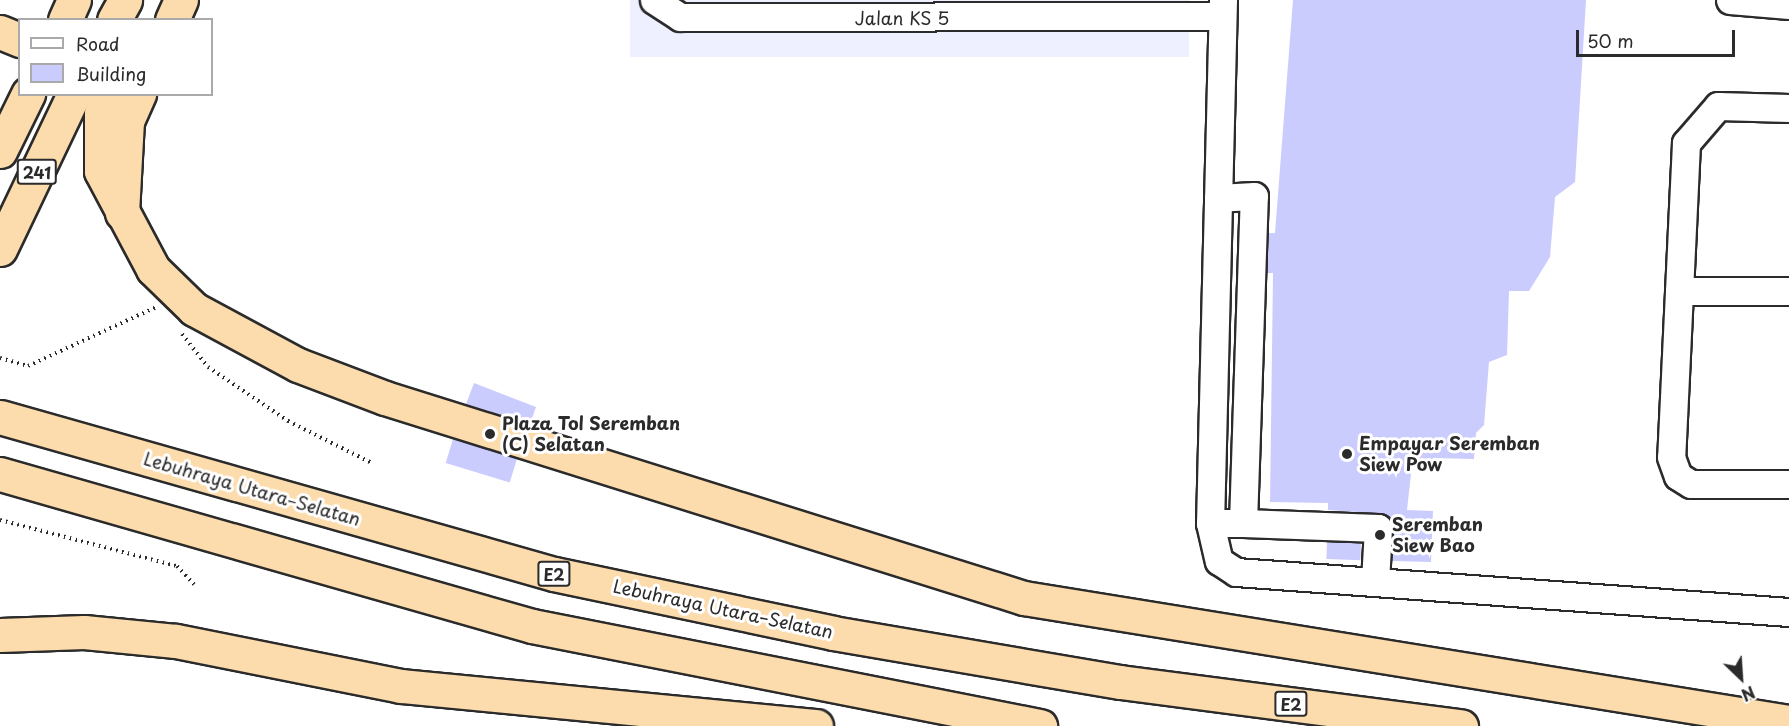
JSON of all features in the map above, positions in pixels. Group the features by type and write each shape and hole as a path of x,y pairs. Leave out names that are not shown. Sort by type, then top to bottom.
{"highway":[{"path":"66,18 74,0"},
{"path":"115,18 125,0"},
{"path":"138,18 144,0"},
{"path":"173,18 181,0"},
{"path":"0,32 18,39"},
{"name":"241","path":"0,151 27,96"},
{"name":"241","path":"0,249 73,96"},
{"path":"107,96 101,113 101,171 122,217 153,269 194,309 298,365 493,433 1024,598 1789,722"},
{"path":"122,217 127,121 138,96"},
{"name":"Lebuhraya Utara–Selatan","path":"0,417 554,574 798,626 1120,682 1461,726"},
{"path":"0,474 532,626 1040,726"},
{"path":"0,635 84,632 176,641 401,686 816,726"}],"street":[{"name":"Jalan KS 5","path":"654,0 680,17 906,9 1222,8"},
{"path":"1730,0 1789,5"},
{"path":"1222,8 1210,523 1219,561 1236,572 1789,612"},
{"path":"1789,108 1718,106 1686,143 1671,457 1678,476 1691,484 1789,484"},
{"path":"1218,198 1254,196 1243,523"},
{"path":"1679,291 1789,291"},
{"path":"1210,523 1378,528 1375,582"}],"path":[{"path":"0,358 28,366 163,304"},
{"path":"177,327 208,367 288,421 372,464"},
{"path":"0,520 177,566 194,584"}],"shaded area":[{"path":"630,0 1189,0 1189,57 630,57"}],"building":[{"path":"1293,0 1586,0 1575,182 1555,197 1550,257 1529,291 1509,291 1507,355 1489,362 1484,425 1476,433 1474,459 1434,458 1431,466 1412,465 1407,510 1433,511 1431,562 1392,561 1394,528 1386,514 1328,510 1328,503 1270,502 1273,273 1267,273 1269,233 1275,233"},
{"path":"474,383 536,407 530,424 466,404"},
{"path":"453,439 517,459 510,482 446,463"},
{"path":"1327,542 1361,543 1360,560 1326,559"}],"place":[{"name":"Plaza Tol Seremban (C) Selatan","path":"490,434"},
{"name":"Empayar Seremban Siew Pow","path":"1347,454"},
{"name":"Seremban Siew Bao","path":"1380,535"}]}
